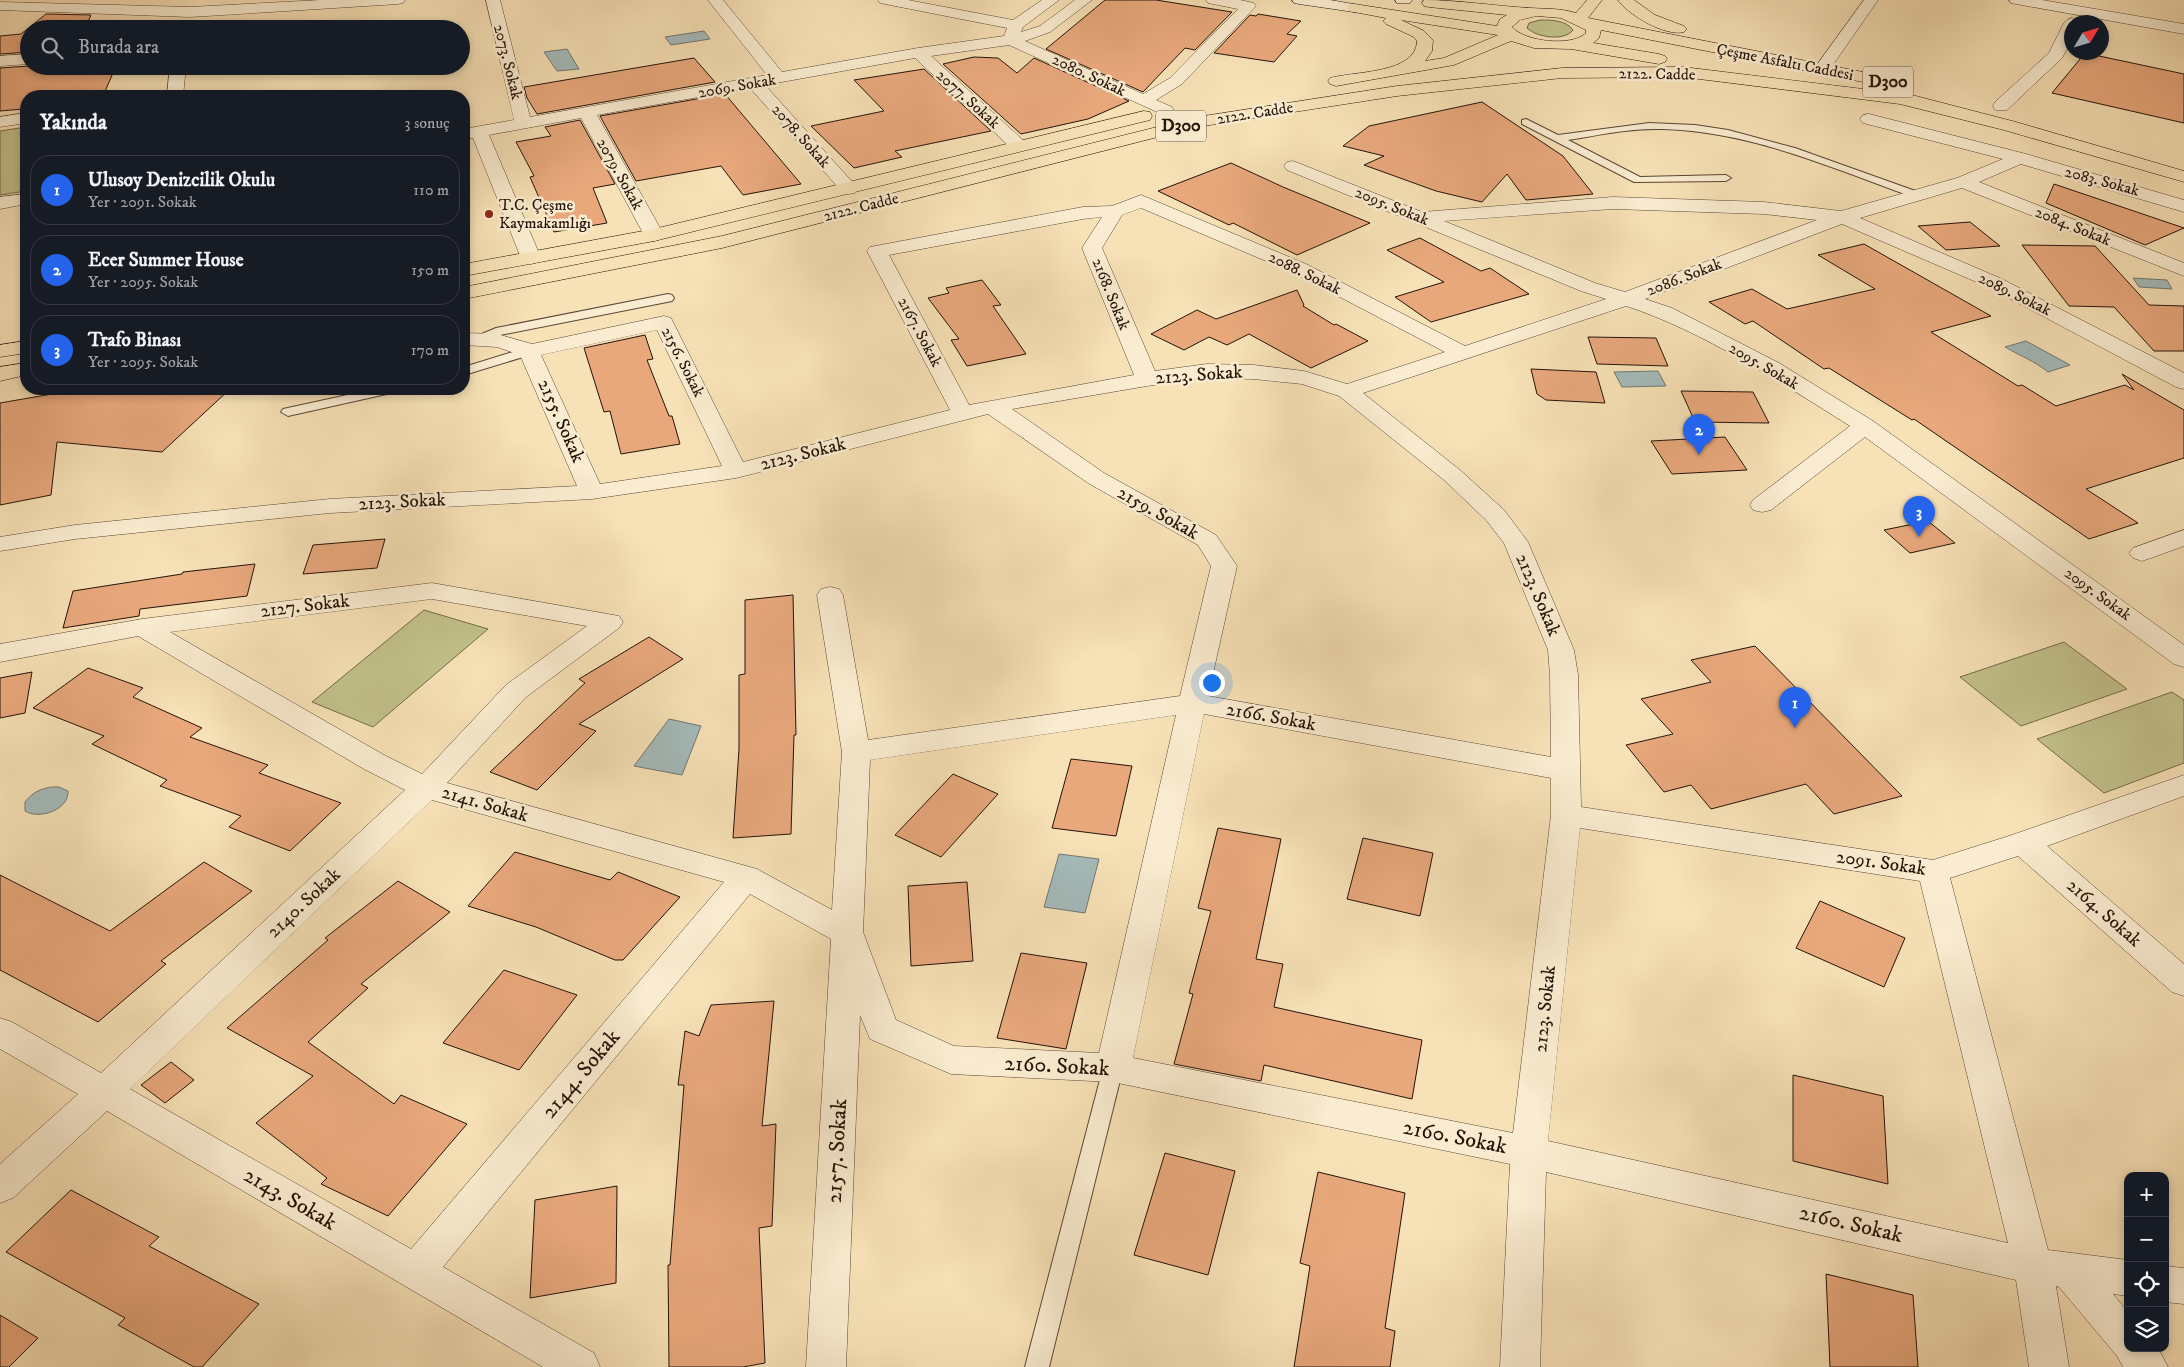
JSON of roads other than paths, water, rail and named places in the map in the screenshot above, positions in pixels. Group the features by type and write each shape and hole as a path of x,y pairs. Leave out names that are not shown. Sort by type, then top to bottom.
{"highway":[{"path":"1404,0 1412,0"},
{"name":"D300","path":"1404,0 1539,13 1583,21"},
{"path":"1539,13 1556,0"},
{"path":"1397,91 1528,66 1564,45 1583,42 1591,38 1594,33 1593,28 1583,21 1595,0"},
{"path":"1625,0 1633,8 1659,22 1763,56"},
{"path":"1354,8 1509,34 1527,41 1762,74 1912,100"},
{"path":"1354,8 1409,28 1425,40 1423,55 1417,62 1399,71"},
{"name":"D300","path":"1509,34 1504,27 1505,22 1511,18 1539,13"},
{"name":"Çeşme Asfaltı Caddesi","path":"1583,21 1963,98"},
{"path":"1324,83 1448,62 1509,34"},
{"name":"2122. Cadde","path":"470,292 722,242 1198,122 1397,91 1562,73 1683,72 1912,100"},
{"name":"D300","path":"1912,100 2119,156 2184,177"},
{"name":"2122. Cadde","path":"470,269 654,235 848,189 1018,145 1214,102"},
{"path":"1982,102 2020,111"},
{"path":"0,351 20,347"},
{"path":"0,374 20,370"}],"street":[{"path":"0,6 193,6 398,0"},
{"name":"2073. Sokak","path":"493,0 523,124"},
{"path":"715,0 779,78"},
{"path":"885,0 1014,32 1052,0"},
{"name":"2069. Sokak","path":"471,132 918,53 1014,32 1045,29 1085,0"},
{"path":"1143,101 1176,81 1250,6 1213,0"},
{"path":"1299,0 1354,8"},
{"path":"1822,69 1870,0"},
{"path":"2016,0 2064,16"},
{"path":"188,20 193,6"},
{"path":"2109,22 2184,29"},
{"name":"2080. Sokak","path":"1014,32 1143,101 1166,111"},
{"path":"2001,106 2056,55 2064,39"},
{"name":"2077. Sokak","path":"918,53 1018,145"},
{"path":"0,62 20,60"},
{"path":"175,90 177,75"},
{"name":"2078. Sokak","path":"754,83 848,189"},
{"name":"2079. Sokak","path":"587,113 654,235"},
{"path":"0,122 20,119"},
{"name":"2083. Sokak","path":"1868,119 2020,158 2184,206"},
{"path":"471,132 532,258"},
{"name":"2086. Sokak","path":"1347,391 1626,300 1842,217 1963,182 2020,158"},
{"name":"2095. Sokak","path":"1293,166 1588,287 1665,312 1771,368 1865,426 2184,658"},
{"name":"2084. Sokak","path":"1963,182 2184,270"},
{"path":"0,203 20,200"},
{"name":"2088. Sokak","path":"1115,211 1141,201 1299,268 1464,354"},
{"path":"1420,218 1613,203 1764,208 1842,217"},
{"name":"2167. Sokak","path":"963,414 878,251 1083,213 1115,211"},
{"name":"2168. Sokak","path":"1115,211 1092,248 1147,378"},
{"name":"2089. Sokak","path":"1842,217 1995,283 2178,373"},
{"name":"2156. Sokak","path":"529,351 664,322 736,471"},
{"path":"472,339 511,343 529,351"},
{"name":"2155. Sokak","path":"529,351 592,492"},
{"name":"2123. Sokak","path":"0,544 75,532 330,506 592,492 736,471 992,406 1147,378 1207,371 1254,372 1304,378 1347,391 1452,475 1495,515 1516,542 1561,650 1564,675 1566,815 1529,1152 1520,1367"},
{"name":"2159. Sokak","path":"992,406 1096,478 1207,540 1224,566 1113,1068"},
{"path":"1762,505 1865,426"},
{"path":"2142,553 2184,537"},
{"name":"2127. Sokak","path":"0,653 142,627 432,590 610,622"},
{"name":"2157. Sokak","path":"826,1367 856,752 830,595"},
{"name":"2140. Sokak","path":"0,1187 104,1092 426,788 516,691 610,622"},
{"name":"2141. Sokak","path":"142,627 374,762 426,788 746,877 848,934"},
{"name":"2166. Sokak","path":"856,752 1193,703 1565,770"},
{"name":"2091. Sokak","path":"1566,815 1933,872 2023,843 2184,786"},
{"name":"2164. Sokak","path":"2023,843 2184,983"},
{"path":"1933,872 2034,1266 2049,1367"},
{"name":"2144. Sokak","path":"416,1271 746,877"},
{"name":"2160. Sokak","path":"848,934 882,1030 951,1060 1113,1068 1529,1152 2034,1266 2124,1278"},
{"name":"2143. Sokak","path":"0,1032 580,1367"},
{"path":"2070,1271 2124,1337"},
{"path":"2169,1284 2184,1286"},
{"path":"2136,1352 2148,1367"}],"lane":[{"path":"1526,122 1638,180 1726,178"},
{"path":"1556,138 1645,126 1683,127 1720,131 1771,143 1917,195"},
{"path":"472,339 496,332 668,298"},
{"path":"470,369 529,351"},
{"path":"288,412 363,395"},
{"path":"1036,1367 1113,1068"}],"place":[{"name":"T.C. Çeşme Kaymakamlığı","path":"489,214"},
{"name":"Ecer Summer House","path":"1699,455"},
{"name":"Trafo Binası","path":"1919,537"},
{"name":"Ulusoy Denizcilik Okulu","path":"1795,728"}]}
